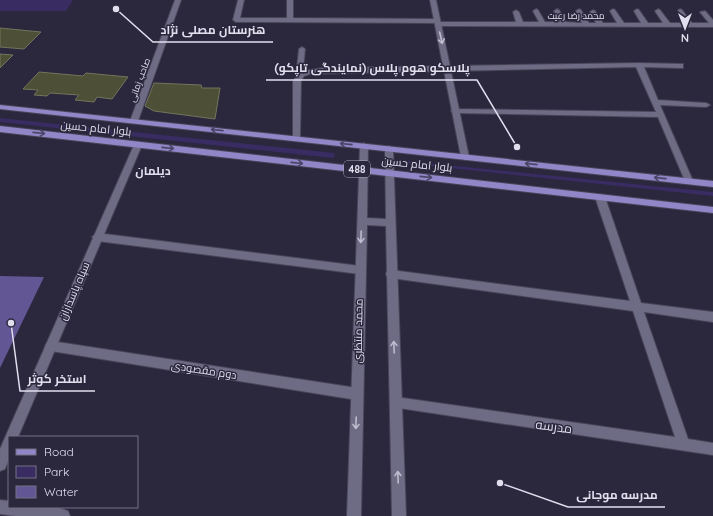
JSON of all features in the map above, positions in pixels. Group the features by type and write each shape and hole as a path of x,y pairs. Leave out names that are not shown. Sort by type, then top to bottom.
{"main road":[{"name":"بلوار امام حسین","path":"0,107 713,184"},
{"name":"بلوار امام حسین","path":"0,129 713,210"}],"street":[{"name":"صاحب زمانی","path":"134,121 178,0"},
{"name":"محمد رضا رعیت","path":"241,0 236,20 587,25 713,25"},
{"path":"290,0 290,21"},
{"path":"433,0 465,157"},
{"path":"536,11 543,24"},
{"path":"556,11 564,24"},
{"path":"579,11 587,25"},
{"path":"613,11 622,25"},
{"path":"637,11 646,25"},
{"path":"658,11 668,25"},
{"path":"680,11 690,25"},
{"path":"516,12 520,24"},
{"path":"593,12 602,25"},
{"path":"703,12 713,25"},
{"path":"296,139 297,81 303,74 302,49"},
{"path":"639,65 689,181"},
{"path":"303,74 448,69 639,65 680,66"},
{"path":"655,102 706,106"},
{"path":"455,111 660,115"},
{"name":"سپاه پاسداران","path":"12,436 138,145"},
{"name":"محمد منتظری","path":"354,516 364,146"},
{"path":"388,149 399,516"},
{"path":"600,197 684,445"},
{"path":"362,221 390,223"},
{"path":"97,237 360,270"},
{"path":"392,274 713,317"},
{"name":"دوم مقصودی","path":"51,346 357,394"},
{"name":"مدرسه","path":"396,403 713,449"},
{"path":"0,464 8,445"},
{"path":"0,507 63,516"}],"green space":[{"path":"0,0 73,0 66,11 0,11"},
{"path":"0,118 334,153 335,156 332,158 0,122"},
{"path":"407,161 713,192 713,196 411,164 407,163"}],"water":[{"path":"0,276 44,277 0,368"}],"building":[{"path":"0,28 41,32 24,49 0,47"},
{"path":"0,54 13,55 0,68"},
{"path":"39,72 83,76 86,73 128,77 112,99 97,97 94,102 75,100 79,95 50,93 47,96 34,95 38,90 23,89"},
{"path":"154,83 201,85 202,88 220,88 215,119 154,111 145,106"}],"place":[{"name":"هنرستان مصلی نژاد","path":"116,9"},
{"name":"پلاسکو هوم پلاس (نمایندگی تاپکو)","path":"517,147"},
{"name":"استخر کوثر","path":"11,323"},
{"name":"مدرسه موجانی","path":"500,483"}],"district":[{"name":"دیلمان","path":"153,170"}]}
